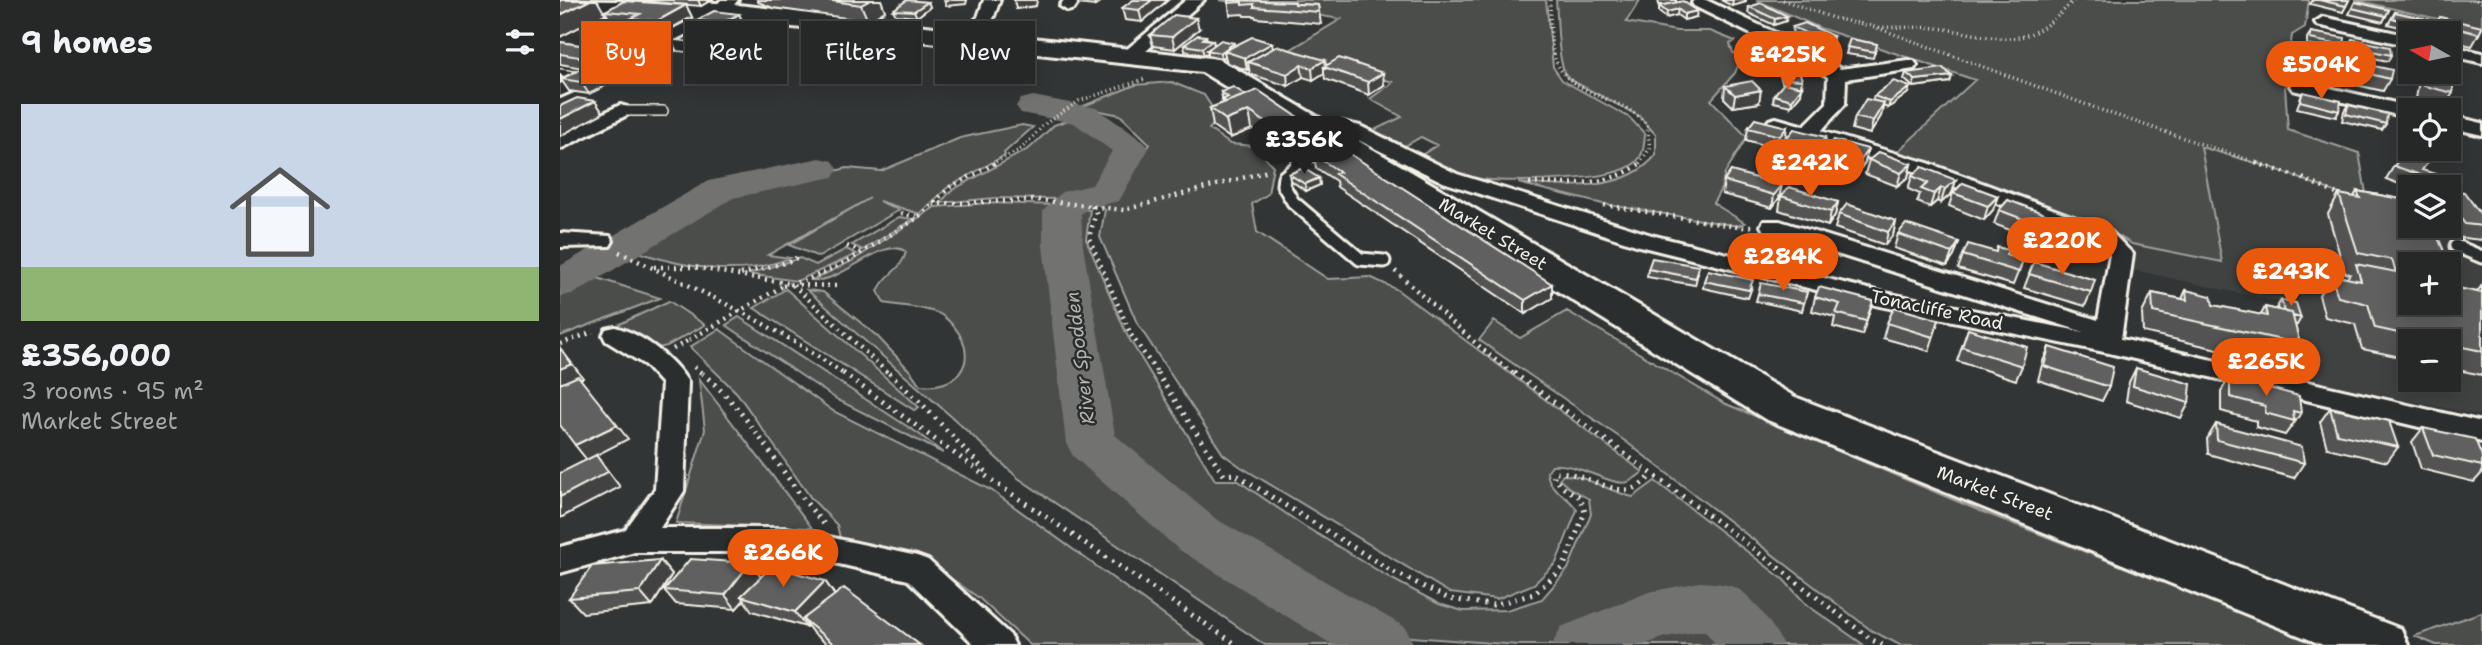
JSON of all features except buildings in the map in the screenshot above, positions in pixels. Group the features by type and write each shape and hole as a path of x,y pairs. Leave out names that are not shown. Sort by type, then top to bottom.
{"main road":[{"name":"Market Street","path":"560,5 725,5 935,32"},
{"name":"Market Street","path":"1035,48 1139,66 1209,65 1780,408 2382,645"}],"street":[{"path":"983,21 992,0"},
{"path":"1139,66 1196,0"},
{"path":"1700,3 1814,58 1837,75 1908,65"},
{"path":"671,35 725,5"},
{"path":"2323,22 2398,38"},
{"path":"2461,53 2482,58"},
{"path":"1807,134 1836,104 1837,75"},
{"path":"564,99 581,82"},
{"path":"2299,86 2398,109"},
{"path":"595,107 620,111"},
{"path":"560,143 620,111"},
{"path":"1772,226 2108,338 2122,254 2101,235 1922,167 1776,124"},
{"path":"2461,124 2482,128"},
{"name":"Tonacliffe Road","path":"1334,138 1342,128 1353,130 1450,178 1647,241 1880,299 2108,338 2482,432"},
{"path":"560,240 602,241"},
{"path":"615,335 654,359 675,382 669,491 635,540"},
{"path":"560,560 635,540 786,540 917,569 998,645"}],"lane":[{"path":"560,74 581,77"},
{"path":"620,111 663,111"},
{"path":"1334,138 1295,165 1284,177 1283,185 1293,202 1360,259 1384,261"},
{"path":"2456,246 2482,257"}],"path":[{"path":"1525,183 1582,183 1630,171 1642,163 1650,150 1652,138 1646,123 1626,108 1564,77 1556,63 1550,0"},
{"path":"1783,0 1833,18 1872,26 2112,114 2304,178 2350,200"},
{"path":"1872,26 1942,29 1997,40 2023,38 2061,14 2074,0"},
{"path":"2476,0 2482,2"},
{"path":"793,285 832,269 919,217 950,187 1021,149 1046,122 1139,66"},
{"path":"932,205 993,200 1058,202 1124,210 1295,165"},
{"path":"1478,187 1484,181 1505,182 1545,192"},
{"path":"1599,204 1738,227 1772,226"},
{"path":"1092,206 1096,212 1089,238 1131,335 1224,475 1235,474 1390,570 1448,599 1493,605 1534,594 1563,568 1585,512 1580,497 1564,488 1554,478 1554,472 1564,470 1584,474 1621,491 1635,488 1653,475"},
{"path":"901,213 919,217"},
{"path":"848,246 862,252"},
{"path":"623,255 708,293 802,344 997,484 1237,645"},
{"path":"740,275 800,256"},
{"path":"1384,261 1489,355 1872,640 1883,645"},
{"path":"649,267 693,267 793,285 922,404 997,484"},
{"path":"689,340 783,286 840,286"},
{"path":"560,344 593,332 615,335"},
{"path":"670,350 679,356"},
{"path":"688,362 705,375 744,417 795,490 831,531 822,548"}],"shaded area":[{"path":"1219,0 1546,0 1553,67 1562,80 1630,118 1645,134 1642,153 1635,163 1624,169 1585,177 1514,181 1466,176 1420,156 1437,145 1421,137 1403,147 1372,131 1402,117 1370,99 1393,82 1285,53 1341,19"},
{"path":"1556,0 1640,0 1626,22 1677,31 1710,31 1735,41 1730,44 1733,53 1743,55 1735,73 1711,100 1747,137 1725,173 1721,189 1713,203 1745,223 1738,226 1603,204 1518,183 1573,186 1610,182 1643,168 1656,155 1656,135 1639,116 1567,78 1560,51"},
{"path":"1756,0 2309,0 2305,27 2292,35 2285,86 2288,130 2359,153 2368,205 2273,168 2201,147 2222,262 2132,244 2100,225 1897,152 1975,80 1820,28"},
{"path":"2355,0 2482,0 2482,29 2461,24 2461,21 2447,21"},
{"path":"1975,80 2273,168 2398,216 2398,238 2453,238 2482,249 2482,416 2311,380 2293,305 2133,270 2132,244 2100,225 1897,152"},
{"path":"1171,82 1204,95 1219,118 1209,129 1230,144 1255,146 1273,166 1268,194 1252,204 1257,232 1328,279 1370,277 1396,289 1643,472 1628,482 1621,483 1572,467 1552,465 1547,472 1548,479 1577,510 1556,563 1534,584 1497,599 1450,593 1223,454 1137,323 1100,237 1105,210 1096,203 1113,194 1150,144 1120,115 1081,107 1135,85"},
{"path":"1075,118 1115,150 1102,190 1062,199 995,198 940,203 952,190 1030,148 1054,125"},
{"path":"1022,125 1033,127 1004,153 1005,155 947,188 920,214 879,201 899,210 819,257 789,245 870,198 768,255 790,258 770,264 750,268 710,268 669,261 629,249 715,200 847,168 881,171 960,138"},
{"path":"988,203 1057,205 1050,214 1081,448 1188,540 1362,645 1265,645 1018,478 807,290 823,292 877,336 920,385 937,385 950,381 965,364 966,352 955,328 938,313 884,303 878,291 901,264 906,252 897,248 886,249 837,275 812,280 850,262 935,207"},
{"path":"1071,207 1090,210 1086,239 1127,335 1215,480 1237,480 1304,526 1392,579 1439,604 1463,611 1507,610 1542,599 1568,569 1591,514 1589,499 1559,479 1563,475 1572,476 1633,497 1655,481 1783,579 1807,605 1864,645 1771,645 1724,604 1690,600 1650,609 1568,645 1519,645 1398,636 1245,546 1181,504 1103,438 1068,236 1067,210"},
{"path":"899,217 913,219 863,250 852,245"},
{"path":"846,249 857,254 797,281 748,274 800,258 816,265"},
{"path":"588,275 660,298 560,336 560,291"},
{"path":"786,289 919,407 914,410 754,308"},
{"path":"669,301 705,325 667,346 658,348 611,328"},
{"path":"1567,311 1724,403 1978,510 2323,645 1900,645 1872,631 1625,441 1479,340 1494,321 1520,338"},
{"path":"739,317 919,434 943,453 838,400 726,325"},
{"path":"719,329 833,411 991,490 1205,645 1030,645 979,598 922,558 840,538 837,525 811,498 737,393 690,347"},
{"path":"699,379 812,528 676,523 705,430"},
{"path":"2482,612 2482,645 2436,645 2415,636"},
{"path":"1668,621 1703,622 1722,645 1625,645"}],"waterway":[{"name":"River Spodden","path":"1033,106 1084,115 1131,148 1106,193 1075,200 1062,211 1063,246 1091,443 1197,534 1384,645"},
{"name":"River Spodden","path":"560,284 721,189 820,169"},
{"name":"River Spodden","path":"1582,645 1649,617 1700,607 1719,607 1753,645"}]}
